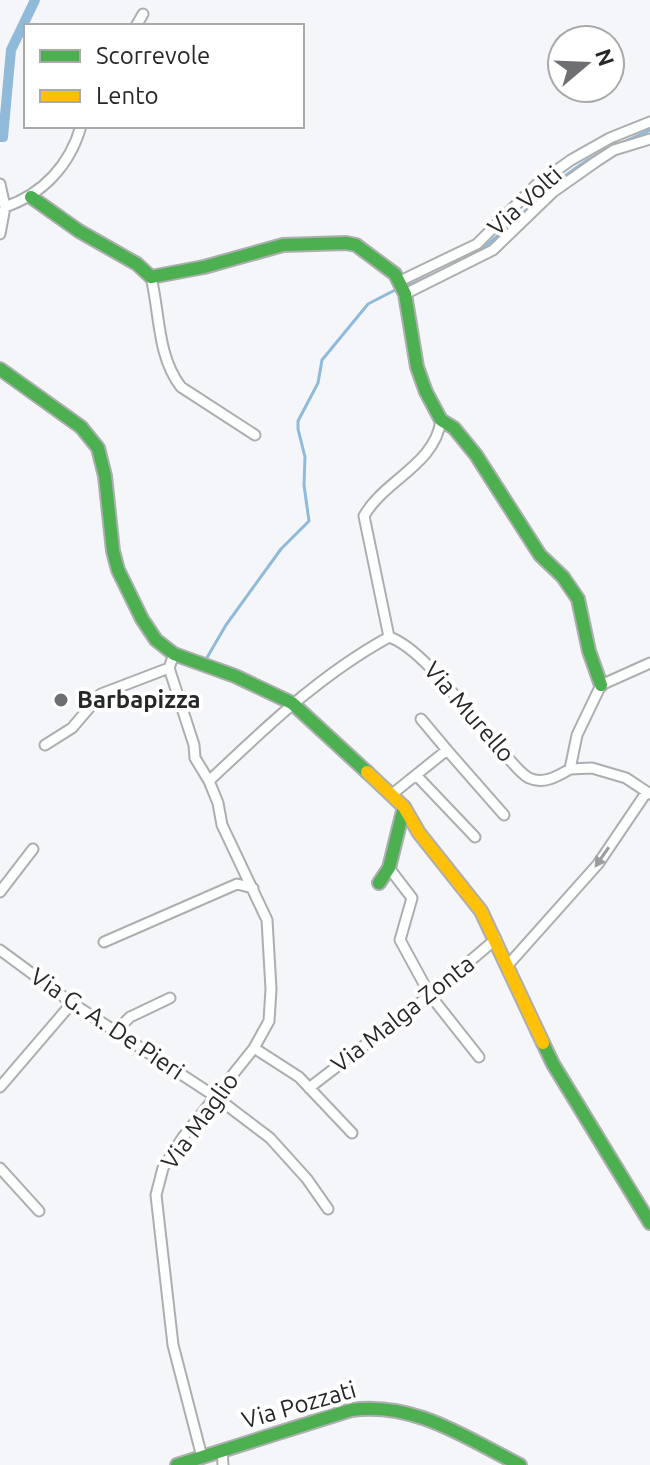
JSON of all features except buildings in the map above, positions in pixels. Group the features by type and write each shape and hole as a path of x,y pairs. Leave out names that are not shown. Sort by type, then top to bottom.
{"street":[{"path":"137,24 143,14"},
{"name":"Via Volti","path":"403,287 477,244 536,185 571,160 610,138 650,122"},
{"path":"5,207 31,197 64,164 77,142 80,128"},
{"name":"Via Volti","path":"403,287 467,265 493,250 538,205 575,176 614,150 650,139"},
{"path":"0,184 5,207 0,234"},
{"path":"31,197 79,231 137,264 151,277 164,354 172,376 181,387 255,435"},
{"path":"151,277 204,267 283,245 346,243 356,245 372,256 403,287 417,367 441,420 454,428 476,455 540,555 563,577 578,599 589,651 601,685"},
{"path":"0,369 81,427 98,448 118,570 156,640 174,654 235,676 292,703 404,807 419,833 481,911 553,1064 650,1223"},
{"path":"209,781 292,703 356,655 389,637 364,516 422,459 437,434 441,420"},
{"name":"Via Murello","path":"389,637 402,641 418,654 528,778 540,781 554,778 570,769"},
{"path":"45,745 72,728 101,694 169,668 174,654"},
{"path":"508,965 598,864 648,794 626,778 592,768 570,769 577,735 601,685 650,663"},
{"name":"Via Maglio","path":"169,668 194,745 195,758 209,781 222,825 267,920 271,989 269,1021 254,1048 183,1137 163,1168 156,1195 173,1345 202,1457"},
{"path":"421,719 504,815"},
{"path":"391,795 447,750"},
{"path":"416,775 475,837"},
{"path":"379,883 389,868 404,807"},
{"path":"0,892 33,849"},
{"path":"389,868 412,898 400,940 430,995 479,1057"},
{"path":"104,942 237,884 253,888"},
{"name":"Via Malga Zonta","path":"309,1088 430,995 496,939"},
{"name":"Via G. A. De Pieri","path":"0,950 72,1003 216,1097 270,1138 307,1179 328,1209"},
{"path":"116,1031 130,1017 170,998"},
{"path":"0,1087 72,1003"},
{"path":"254,1048 299,1077 352,1133"},
{"path":"0,1168 39,1211"},
{"name":"Via Pozzati","path":"177,1465 351,1410 373,1407 395,1409 443,1427 520,1465"},
{"path":"222,1450 223,1465"}],"waterway":[{"path":"0,137 3,137 11,50 35,0"},
{"path":"617,145 650,130"},
{"path":"472,256 572,170 610,148"},
{"path":"407,286 447,268"},
{"path":"205,661 226,625 281,549 309,521 304,485 305,457 298,421 318,383 322,360 368,304 399,288"}],"traffic: fast":[{"path":"31,197 79,231 137,264 151,277 204,267 283,245 346,243 356,245 395,274 405,294 417,367 426,392 441,420 454,428 476,455 540,555 563,577 578,599 589,651 601,685"},
{"path":"0,369 81,427 98,448 118,570 156,640 174,654 235,676 292,703 367,772"},
{"path":"379,883 389,868 404,807"},
{"path":"543,1043 650,1223"},
{"path":"177,1465 351,1410 374,1409 418,1416 439,1424 520,1465"}],"traffic: slow":[{"path":"367,772 404,807 419,833 481,911 543,1043"}],"place":[{"name":"Barbapizza","path":"61,700"}]}
